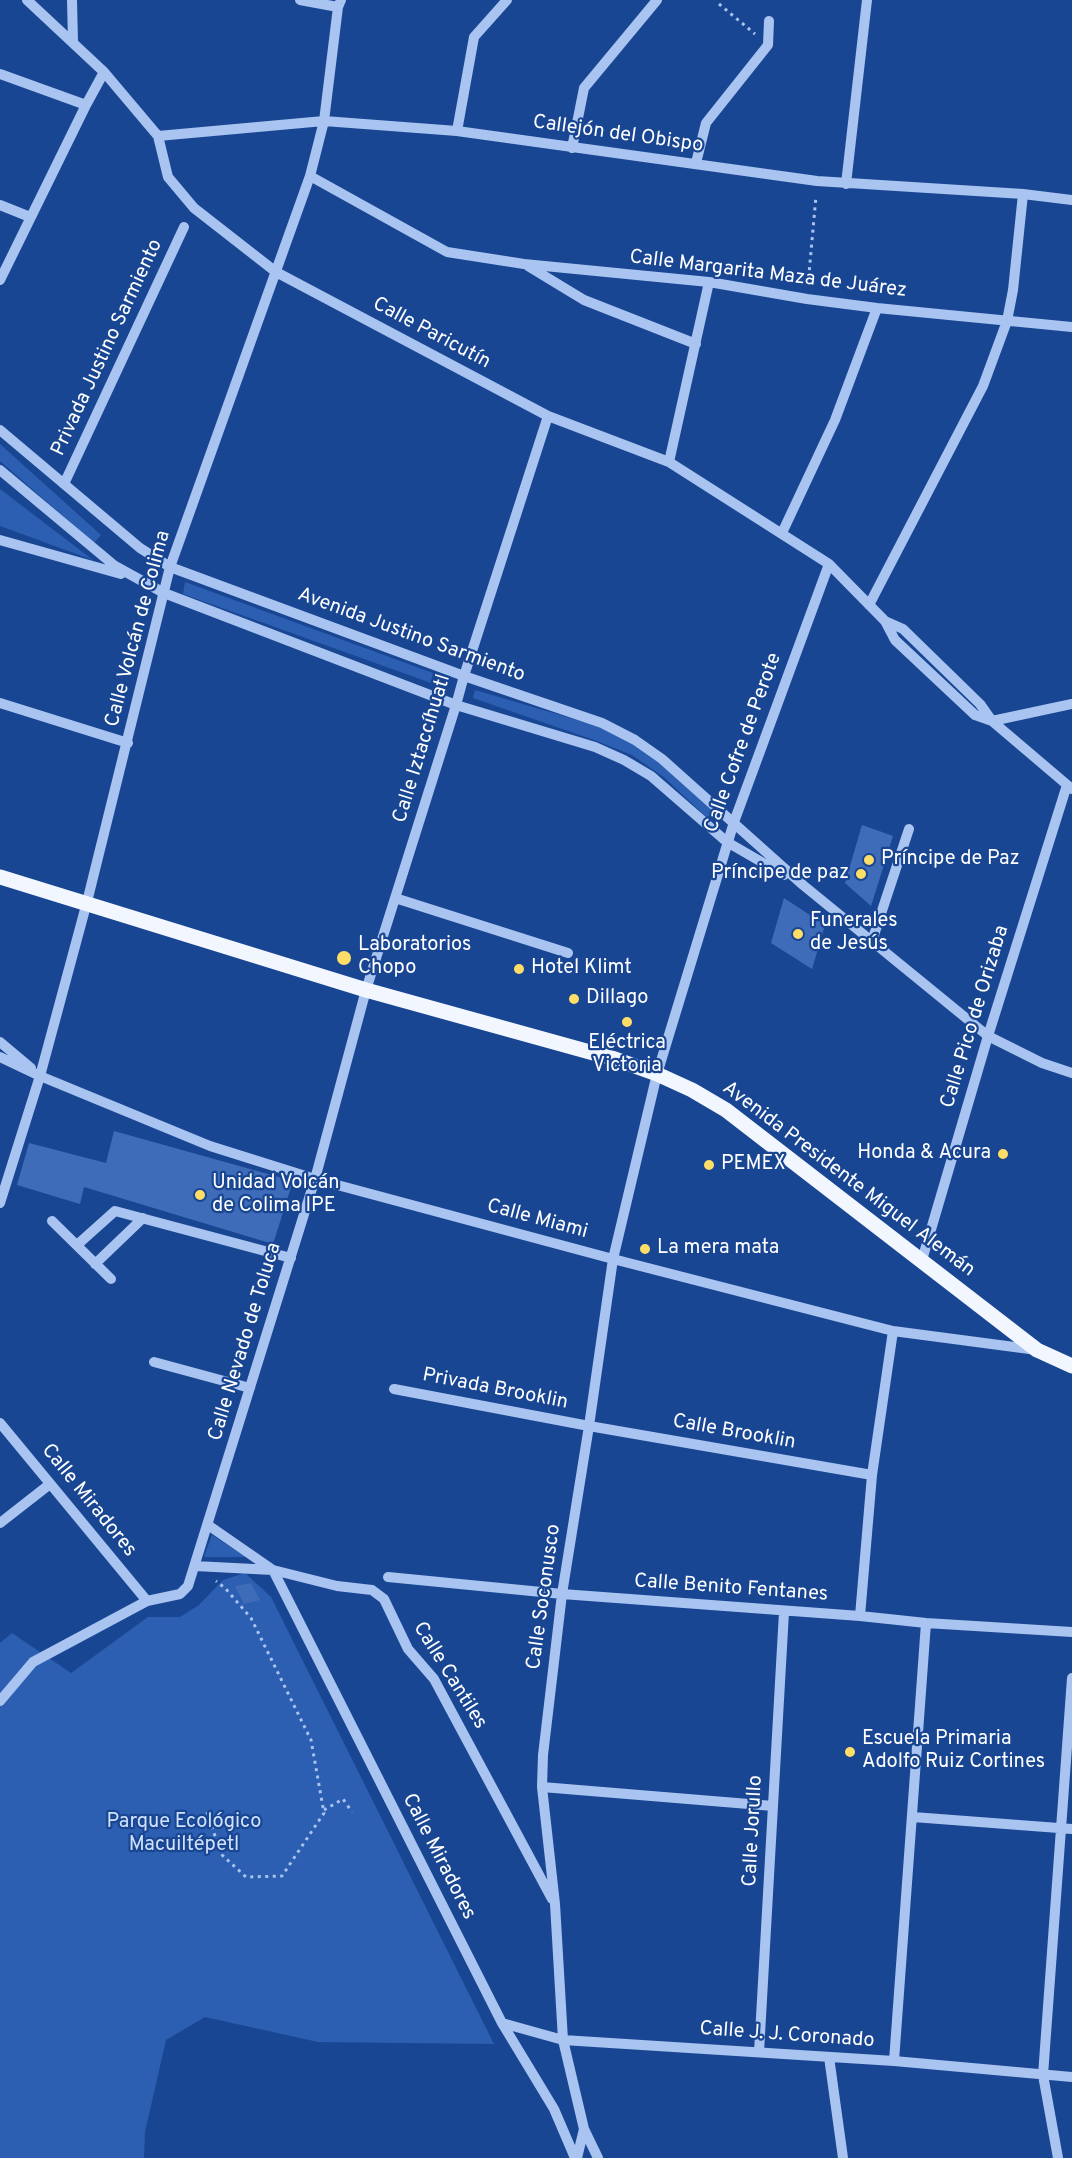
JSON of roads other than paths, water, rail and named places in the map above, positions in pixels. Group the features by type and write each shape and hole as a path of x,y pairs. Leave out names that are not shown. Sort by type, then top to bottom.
{"main road":[{"name":"Avenida Presidente Miguel Alemán","path":"0,877 366,990 615,1059 657,1074 692,1090 726,1110 1037,1350 1072,1366"}],"street":[{"name":"Calle Paricutín","path":"27,0 73,40 104,72 158,136 168,177 194,208 276,272 548,416 669,462 782,533 829,564 885,621 895,640 975,715 992,721 1070,787"},
{"path":"72,0 73,40"},
{"path":"300,0 340,4"},
{"path":"457,131 474,38 507,0"},
{"path":"572,147 584,88 657,0"},
{"path":"846,184 867,0"},
{"name":"Calle Volcán de Colima","path":"0,1203 40,1076 87,902 170,567 310,176 324,121 340,4"},
{"path":"696,163 706,123 768,45 769,21"},
{"path":"0,280 104,72"},
{"path":"0,74 86,105"},
{"name":"Callejón del Obispo","path":"158,136 324,121 457,131 817,181 1023,194 1072,200"},
{"name":"Calle Margarita Maza de Juárez","path":"310,176 447,252 524,264 709,282 877,308 1072,327"},
{"path":"868,605 983,386 1007,321 1013,290 1023,194"},
{"path":"0,205 30,217"},
{"name":"Privada Justino Sarmiento","path":"64,484 184,227"},
{"name":"Calle Margarita Maza de Juárez","path":"524,264 584,300 696,344"},
{"path":"669,462 709,282"},
{"path":"782,533 835,420 877,308"},
{"name":"Calle Iztaccíhuatl","path":"366,990 548,416"},
{"name":"Avenida Justino Sarmiento","path":"0,430 140,548 170,567 464,676 602,723 635,740 663,759 803,885 988,1036 1042,1063 1072,1073"},
{"name":"Avenida Justino Sarmiento","path":"0,470 115,566 135,579 164,593 456,705 595,747 624,760 651,776 727,842 803,885"},
{"path":"0,540 135,579"},
{"name":"Calle Cofre de Perote","path":"657,1074 727,842 829,564"},
{"path":"0,703 128,743"},
{"path":"992,721 1072,704"},
{"name":"Calle Pico de Orizaba","path":"922,1260 988,1036 1070,787"},
{"path":"872,941 909,829"},
{"path":"395,898 568,953"},
{"name":"Calle Nevado de Toluca","path":"195,1566 315,1179 366,990"},
{"name":"Calle Miami","path":"0,1042 40,1076"},
{"name":"Calle Miami","path":"0,1057 40,1076 210,1146 315,1179 893,1331 962,1342 1037,1350"},
{"name":"Calle Soconusco","path":"598,2158 584,2129 563,2040 555,1904 542,1787 543,1755 561,1594 590,1426 614,1259 657,1074"},
{"path":"77,1245 115,1210 291,1258"},
{"path":"95,1264 143,1218"},
{"path":"52,1221 111,1279"},
{"path":"860,1616 872,1476 893,1331"},
{"path":"154,1362 250,1388"},
{"name":"Privada Brooklin","path":"394,1389 590,1426"},
{"name":"Calle Miradores","path":"0,1423 147,1601"},
{"name":"Calle Brooklin","path":"590,1426 872,1476"},
{"path":"0,1523 50,1484"},
{"name":"Calle Miradores","path":"208,1525 273,1570 502,2023 554,2109 576,2158"},
{"path":"0,1701 33,1662 147,1601 180,1594 188,1586 195,1566 273,1570"},
{"name":"Calle Cantiles","path":"273,1570 337,1586 372,1590 384,1599 408,1649 434,1678 555,1904"},
{"name":"Calle Benito Fentanes","path":"388,1577 784,1612 1072,1632"},
{"name":"Calle Jorullo","path":"759,2052 784,1612"},
{"path":"894,2061 926,1623"},
{"path":"1058,2158 1043,2075 1072,1678"},
{"path":"542,1787 773,1806"},
{"path":"913,1817 1072,1829"},
{"name":"Calle J. J. Coronado","path":"502,2023 563,2040 894,2061 1072,2077"},
{"path":"830,2057 843,2158"},
{"name":"Calle Soconusco","path":"576,2158 584,2129"}],"place":[{"name":"Príncipe de Paz","path":"869,860"},
{"name":"Príncipe de paz","path":"861,874"},
{"name":"Funerales de Jesús","path":"798,934"},
{"name":"Laboratorios Chopo","path":"344,958"},
{"name":"Hotel Klimt","path":"519,969"},
{"name":"Dillago","path":"574,999"},
{"name":"Eléctrica Victoria","path":"627,1022"},
{"name":"Honda & Acura","path":"1003,1154"},
{"name":"PEMEX","path":"709,1165"},
{"name":"Unidad Volcán de Colima IPE","path":"200,1195"},
{"name":"La mera mata","path":"645,1249"},
{"name":"Escuela Primaria Adolfo Ruiz Cortines","path":"850,1752"}],"park label":[{"name":"Parque Ecológico Macuiltépetl","path":"184,1834"}]}
